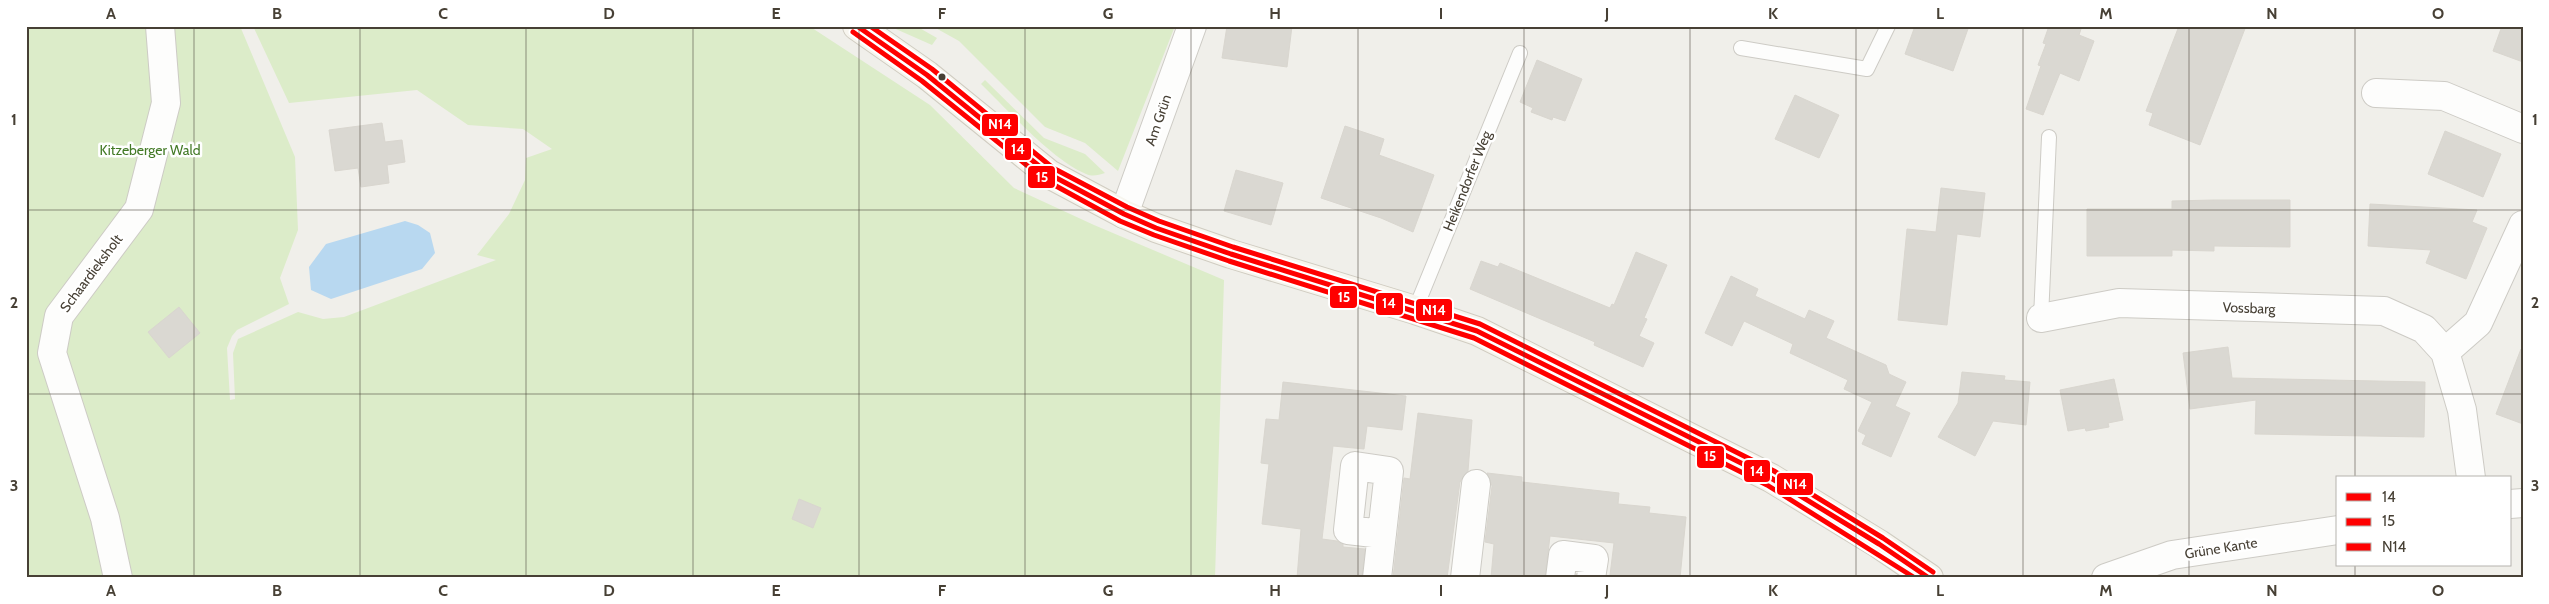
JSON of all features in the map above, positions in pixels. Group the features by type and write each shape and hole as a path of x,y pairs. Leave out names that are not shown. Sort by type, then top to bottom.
{"street":[{"name":"Schaardieksholt","path":"118,578 105,518 52,352 59,316 139,208 166,103 160,26"},
{"path":"856,26 940,86 1049,174 1124,214 1156,228 1231,254 1415,310 1477,331 1771,478 1879,544 1929,578"},
{"name":"Am Grün","path":"1124,214 1192,26"},
{"path":"2376,93 2444,96 2523,129"},
{"path":"2445,352 2478,323 2523,224"},
{"name":"Vossbarg","path":"2040,318 2119,303 2384,310 2424,330 2445,352 2462,410 2471,476"},
{"path":"1465,578 1476,484"},
{"name":"Grüne Kante","path":"2106,578 2172,555 2336,530"},
{"path":"1377,578 1382,534"},
{"path":"1560,578 1563,555 1594,559 1591,578"}],"lane":[{"path":"1742,48 1867,69 1888,26"},
{"name":"Heikendorfer Weg","path":"1415,310 1520,53"},
{"path":"2040,318 2049,137"}],"green space":[{"name":"Kitzeberger Wald","path":"26,26 240,26 295,157 298,230 280,278 289,304 237,330 227,348 230,400 235,399 233,353 238,339 298,312 323,319 344,317 496,260 477,255 509,214 525,180 526,158 552,149 523,129 468,125 417,90 289,103 253,26 809,26 930,105 1014,188 1094,225 1224,280 1215,578 26,578"},
{"path":"889,26 916,26 937,38 932,45"},
{"path":"932,26 1175,26 1118,171 1085,143 1045,127 959,41"},
{"path":"985,80 1044,138 1085,154 1105,173 1089,175 1059,158 1031,134 981,84"}],"water":[{"path":"405,221 418,225 430,233 435,253 422,269 331,299 311,290 309,267 326,244"}],"building":[{"path":"1227,26 1292,26 1287,67 1222,58"},
{"path":"1915,26 1969,26 1953,71 1905,54"},
{"path":"2049,26 2082,26 2079,35 2094,41 2079,81 2060,73 2043,115 2026,109 2041,66 2038,65 2046,44 2043,43"},
{"path":"2179,26 2246,26 2200,145 2149,125 2153,113 2146,111"},
{"path":"2502,26 2523,26 2523,62 2493,51"},
{"path":"1537,60 1582,79 1565,121 1553,117 1552,120 1531,112 1533,108 1520,102"},
{"path":"1795,95 1839,115 1819,158 1775,139"},
{"path":"382,123 385,142 402,140 405,162 387,165 389,183 361,187 358,168 335,171 329,130"},
{"path":"1345,126 1384,139 1379,155 1434,175 1413,232 1381,218 1321,198"},
{"path":"2445,131 2501,154 2483,197 2428,174"},
{"path":"1236,170 1283,183 1271,225 1224,211"},
{"path":"1941,188 1985,193 1980,237 1957,234 1947,325 1898,320 1907,229 1936,232"},
{"path":"2290,200 2290,247 2214,246 2214,251 2172,250 2172,256 2087,256 2087,209 2172,209 2172,201"},
{"path":"2370,204 2477,210 2472,222 2487,228 2466,279 2426,263 2431,250 2368,246"},
{"path":"1636,252 1667,265 1644,318 1647,319 1639,336 1654,343 1643,367 1594,345 1595,342 1470,289 1481,261 1498,267 1500,263 1610,308 1612,304 1614,305"},
{"path":"1731,276 1758,289 1755,296 1805,319 1809,310 1834,321 1826,338 1886,365 1889,374 1906,382 1895,406 1910,413 1891,457 1862,444 1866,435 1858,431 1872,402 1844,389 1848,380 1790,353 1793,344 1744,321 1732,346 1705,333"},
{"path":"179,307 200,333 169,358 148,332"},
{"path":"2228,347 2232,378 2425,382 2424,437 2255,434 2256,400 2190,409 2183,353"},
{"path":"2521,349 2523,350 2523,424 2496,414"},
{"path":"1962,372 2005,376 2004,380 2030,382 2026,425 1993,421 1975,456 1938,437 1958,403"},
{"path":"2114,379 2123,420 2108,423 2109,427 2086,431 2085,428 2068,431 2060,390"},
{"path":"1283,382 1406,396 1402,430 1367,426 1364,449 1333,446 1322,539 1337,541 1343,544 1343,547 1365,549 1362,578 1297,578 1301,529 1262,524 1269,464 1261,463 1266,419 1279,420"},
{"path":"1418,413 1472,420 1468,471 1460,482 1447,578 1422,575 1422,578 1393,578 1404,478 1410,479"},
{"path":"1487,473 1522,477 1522,482 1619,493 1618,504 1650,507 1649,513 1686,517 1680,578 1616,578 1616,575 1610,575 1614,543 1550,536 1545,578 1491,578 1494,544 1485,542 1492,486"},
{"path":"799,499 821,508 813,528 792,519"}],"transit line":[{"name":"14","path":"857,26 927,75 1049,174 1124,214 1156,228 1231,254 1477,331 1771,478 1879,544 1929,578"},
{"name":"N14","path":"870,26 932,69 1053,168 1127,207 1159,221 1233,247 1480,324 1774,471 1883,538 1933,572"},
{"name":"15","path":"853,32 922,81 1045,180 1120,221 1229,261 1474,338 1767,485 1915,578"}]}
